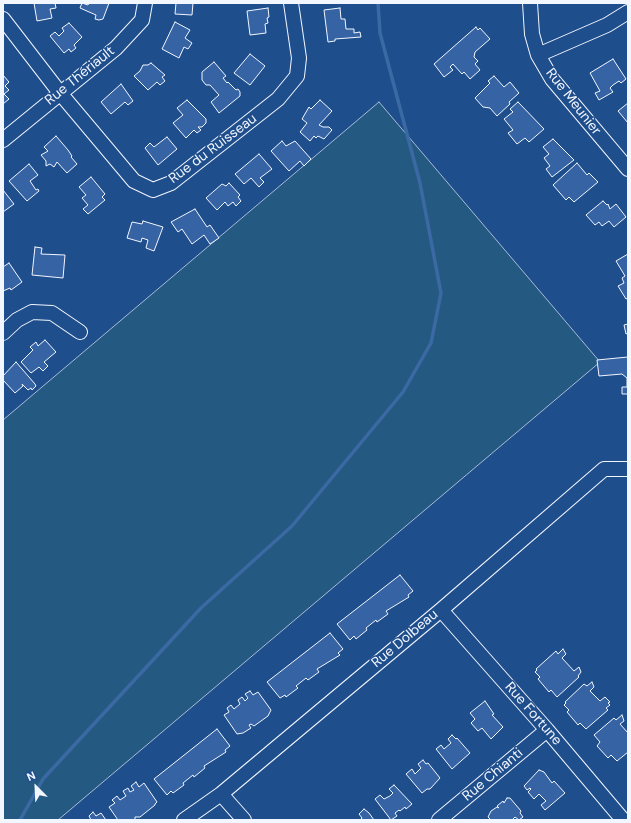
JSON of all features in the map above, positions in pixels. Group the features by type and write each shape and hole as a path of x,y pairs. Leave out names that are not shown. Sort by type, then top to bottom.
{"street":[{"name":"Rue Thériault","path":"3,140 116,48 142,20 144,3"},
{"name":"Rue du Ruisseau","path":"3,19 60,93 134,180 152,190 171,183 278,99 297,76 300,58 292,3"},
{"name":"Rue Meunier","path":"530,3 532,34 538,54 552,79 628,169"},
{"path":"538,54 606,25 628,12"},
{"path":"3,333 17,320 32,312 52,313 80,332"},
{"name":"Rue Dolbeau","path":"184,820 221,794 441,610 604,469 628,468"},
{"name":"Rue Fortune","path":"441,610 547,730 623,820"},
{"name":"Rue Chianti","path":"440,820 547,730"},
{"path":"221,794 244,820"}],"shaded area":[{"path":"379,102 600,362 58,820 3,820 3,420"}],"building":[{"path":"34,3 55,3 56,8 50,9 52,18 37,21"},
{"path":"82,3 88,5 89,3 109,3 103,19 99,20 95,19 96,15 80,8"},
{"path":"176,3 193,3 192,15 175,14"},
{"path":"268,8 268,23 265,24 266,33 250,35 247,11"},
{"path":"340,8 341,19 345,19 346,29 354,29 354,33 360,32 361,37 335,39 335,41 328,42 324,10"},
{"path":"175,22 190,30 185,38 192,43 188,49 184,47 179,58 162,49"},
{"path":"69,23 82,37 74,45 76,48 71,52 69,49 64,53 50,36 55,32 59,36 64,31 62,28"},
{"path":"476,27 478,30 480,28 490,39 475,52 474,57 478,61 475,64 480,70 470,79 464,72 462,74 453,64 450,67 453,70 444,77 434,64"},
{"path":"250,54 265,66 250,85 234,73"},
{"path":"613,59 626,79 621,83 619,81 613,85 610,88 613,92 599,100 595,93 600,91 590,73"},
{"path":"214,62 226,76 223,78 227,83 228,82 240,92 240,96 219,113 211,102 219,95 210,85 206,85 202,80 202,72"},
{"path":"151,63 165,75 162,77 165,81 160,85 157,82 148,90 134,76 140,71 143,65 148,65"},
{"path":"3,75 9,82 5,86 9,90 4,94 9,99 3,104"},
{"path":"494,76 504,87 510,82 519,93 497,116 490,108 483,107 475,98 490,83 488,81"},
{"path":"121,84 133,101 128,105 125,102 111,114 101,102"},
{"path":"187,100 206,119 206,123 202,127 198,127 201,130 197,133 194,130 186,138 173,123 183,115 177,108"},
{"path":"320,100 332,111 319,125 329,127 332,130 324,139 318,136 316,138 314,136 310,141 300,132 307,123 302,119 309,107 311,109"},
{"path":"518,102 544,129 529,142 525,138 517,144 508,133 513,130 504,119 513,112 510,109"},
{"path":"628,103 628,123 618,111"},
{"path":"56,136 77,164 67,173 57,162 54,167 50,164 46,166 46,161 41,155 48,151 44,147"},
{"path":"167,137 177,149 158,165 145,148 150,143 154,147"},
{"path":"553,139 574,160 552,177 546,169 550,166 544,158 549,154 543,147"},
{"path":"282,141 286,146 295,141 311,159 304,166 300,161 289,171 271,151"},
{"path":"259,154 272,169 260,178 264,182 259,187 251,178 244,184 235,174"},
{"path":"577,163 587,175 589,173 598,182 574,202 569,197 566,200 553,185"},
{"path":"29,164 38,175 30,181 36,190 38,189 39,191 27,201 9,181"},
{"path":"91,177 105,194 102,197 105,200 88,214 83,209 88,205 82,198 86,195 79,187"},
{"path":"229,183 240,195 238,197 241,201 236,206 233,202 228,206 225,202 217,210 206,198 222,184 226,186"},
{"path":"3,190 14,204 3,212"},
{"path":"603,201 607,205 608,204 610,209 616,204 626,217 614,227 609,221 602,226 599,222 595,225 586,215"},
{"path":"195,209 207,227 210,225 219,238 210,244 204,235 192,244 182,229 178,232 171,222"},
{"path":"143,221 163,227 154,251 146,248 148,240 142,238 141,242 127,238 132,222 142,224"},
{"path":"35,247 42,248 41,254 65,255 63,278 32,275"},
{"path":"628,254 628,298 626,299 618,286 624,283 622,278 625,276 616,261"},
{"path":"9,263 22,282 11,290 10,288 3,291 3,267"},
{"path":"628,324 628,333 626,334 624,325"},
{"path":"45,340 56,352 44,362 48,366 43,371 39,367 31,373 21,362 33,350 30,347 36,342 38,346"},
{"path":"628,357 628,394 622,394 622,387 627,387 627,378 622,374 599,376 597,360"},
{"path":"16,362 35,384 36,386 32,390 31,388 28,390 22,384 23,386 15,393 3,380 3,376"},
{"path":"400,575 413,591 408,595 409,597 386,611 388,614 377,622 376,620 356,639 354,636 350,640 337,624"},
{"path":"330,633 343,649 338,653 340,655 317,669 319,672 308,680 306,678 296,686 298,688 286,697 285,695 280,698 267,682"},
{"path":"563,649 566,654 562,658 574,671 579,667 581,672 578,676 579,677 557,697 551,690 549,692 538,679 540,677 535,672 537,670 536,669 556,651 558,654"},
{"path":"592,682 594,687 590,691 600,701 605,697 610,702 608,703 610,705 606,708 608,710 586,729 580,723 578,725 567,712 569,710 564,705 566,703 565,702 584,684 587,686"},
{"path":"250,691 253,695 258,692 271,710 268,716 254,726 251,724 249,725 251,728 243,733 237,734 224,715 229,712 227,708 231,705 234,709 240,704 238,700 242,697 245,701 248,698 245,694"},
{"path":"485,701 494,714 492,715 503,727 491,739 482,728 478,731 471,723 475,719 470,713"},
{"path":"622,715 624,721 620,724 628,733 628,752 617,761 611,755 608,758 597,746 600,742 594,735 614,718 616,720"},
{"path":"217,729 230,746 225,750 226,752 204,766 205,768 194,777 193,775 183,783 184,785 173,793 171,791 167,795 154,779"},
{"path":"452,735 456,739 457,738 470,753 452,769 436,749 441,745 444,749 451,743 448,739"},
{"path":"423,760 426,764 428,763 440,778 430,789 427,789 422,793 406,774 412,769 415,774 421,768 418,764"},
{"path":"539,770 544,772 552,783 554,781 565,793 545,810 541,805 546,801 539,794 534,799 528,792 531,789 530,788 527,790 524,786"},
{"path":"136,782 139,787 144,783 157,802 140,817 135,817 135,820 118,820 109,807 115,803 112,800 117,796 120,800 126,796 123,791 128,788 130,792 134,790 131,786"},
{"path":"394,785 412,804 406,809 405,807 395,813 397,816 391,820 375,799 380,795 384,799 390,796 393,793 389,789"},
{"path":"507,798 510,798 521,811 520,813 523,817 519,820 515,817 512,820 491,820 488,817 491,811 497,807 499,808 497,806 503,801 504,803"},
{"path":"364,809 374,820 360,820 362,818 359,814"},
{"path":"93,812 96,816 101,813 106,820 91,820 89,816"}],"waterway":[{"path":"20,820 43,779 201,608 292,526 403,392 431,343 441,293 420,183 380,33 378,3"}]}
